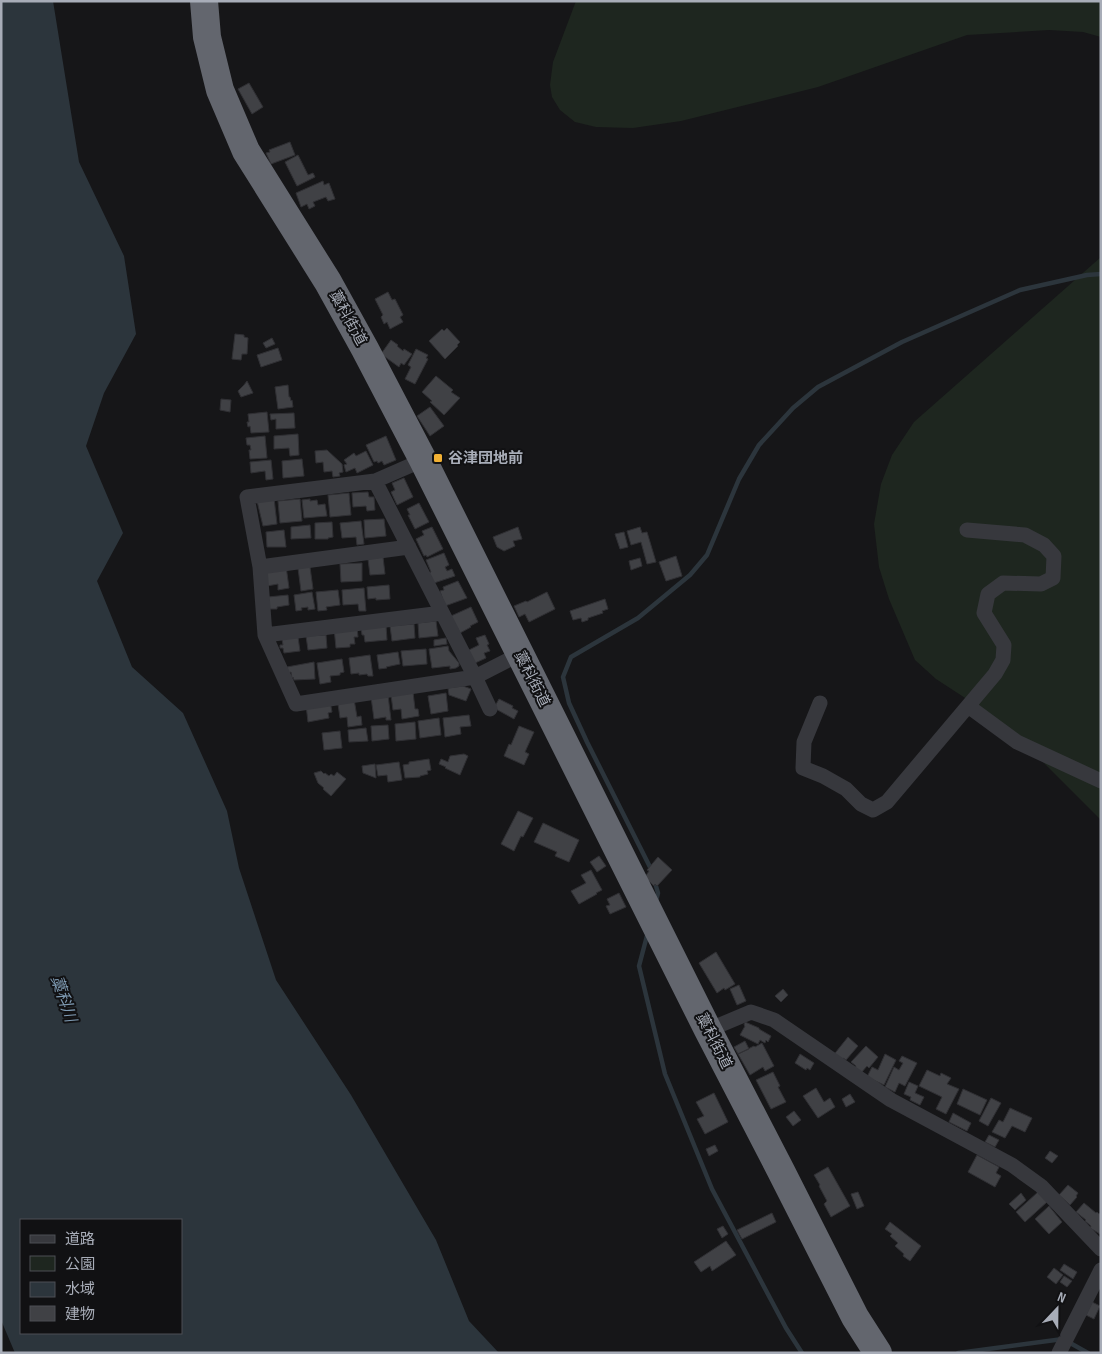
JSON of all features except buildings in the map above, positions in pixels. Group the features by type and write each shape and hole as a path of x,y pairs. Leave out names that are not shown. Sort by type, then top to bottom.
{"highway":[{"name":"藁科街道","path":"204,1 207,37 220,90 246,151 328,282 423,460 708,1030 855,1317 878,1353"}],"street":[{"path":"423,460 375,481 247,497 260,567 265,634 296,704 475,677 520,654"},
{"path":"375,481 490,709"},
{"path":"820,703 804,742 803,768 823,776 846,789 861,804 873,810 887,802 995,674 1003,660 1004,645 984,613 988,594 1002,583 1041,584 1053,578 1054,556 1044,545 1025,535 967,530"},
{"path":"260,567 409,547"},
{"path":"265,634 442,613"},
{"path":"968,706 1017,742 1101,781"},
{"path":"708,1030 751,1012 774,1020 891,1100 1012,1165 1041,1186 1101,1249"},
{"path":"1058,1353 1101,1270"}],"green space":[{"path":"576,1 1101,1 1101,37 1083,32 1049,30 967,35 818,87 681,121 633,128 596,127 575,122 560,110 552,97 550,85 553,62"},
{"path":"1101,257 1101,820 1036,755 979,707 936,679 915,660 889,599 879,567 874,524 881,484 892,455 914,422"}],"water":[{"name":"藁科川","path":"1,1 53,1 79,162 124,256 136,334 104,393 86,446 123,533 97,581 132,667 183,713 227,811 239,868 276,980 351,1095 436,1240 469,1321 499,1353 15,1353 1,1320"}],"waterway":[{"path":"652,871 569,703 563,677 571,657 638,618 690,575 707,555 739,479 759,445 793,408 818,387 902,342 1020,290 1087,275 1101,274"},
{"path":"654,879 658,893 656,901"},
{"path":"648,932 639,966 665,1074 712,1189 786,1328 802,1353"},
{"path":"958,1353 1063,1339 1088,1353"}],"place":[{"name":"谷津団地前","path":"438,458"}]}
